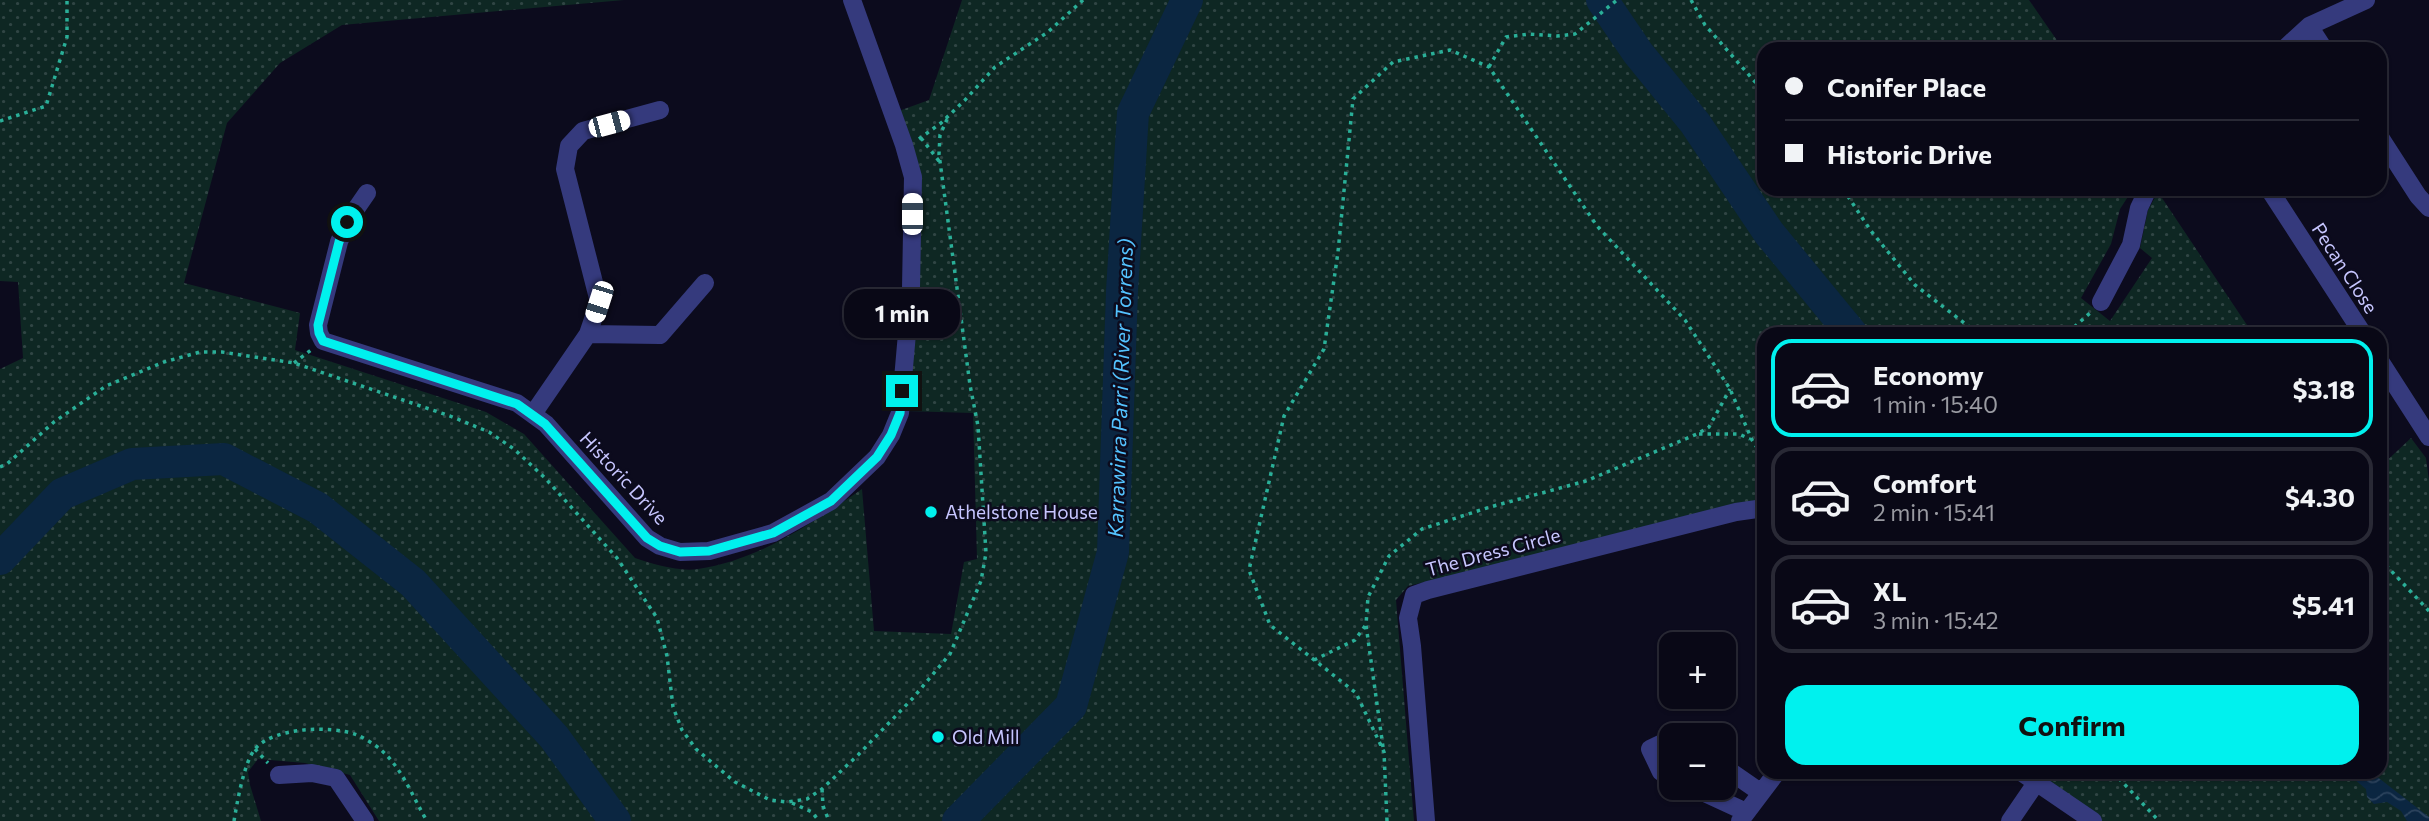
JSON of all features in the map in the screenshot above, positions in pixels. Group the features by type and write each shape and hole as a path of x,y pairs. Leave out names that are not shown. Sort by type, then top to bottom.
{"street":[{"name":"Historic Drive","path":"367,193 347,222 339,242 318,325 323,341 517,404 533,414 558,438 647,538 660,546 680,552 709,551 773,533 831,501 877,457 891,435 900,413 911,288 913,141 852,0"},
{"path":"2292,42 2309,26 2366,0"},
{"path":"2309,26 2319,42"},
{"path":"533,414 588,334 599,302 565,169 569,146 583,131 660,110"},
{"path":"2387,148 2418,196 2429,208"},
{"path":"2101,302 2132,245 2139,208 2145,196"},
{"name":"Pecan Close","path":"2274,196 2358,327"},
{"path":"588,334 660,335 705,283"},
{"path":"2387,372 2429,437"},
{"name":"The Dress Circle","path":"1426,821 1408,618 1414,595 1736,512 1757,509"},
{"path":"1659,745 1650,749 1659,768"},
{"path":"279,775 312,773 336,779 365,821"},
{"path":"1736,775 1760,792"},
{"path":"1714,800 1743,817 1771,779"},
{"path":"2031,779 2093,821"},
{"path":"2010,821 2036,783"}],"path":[{"path":"0,121 46,106 67,37 67,0"},
{"path":"940,163 913,141 949,115 995,66 1048,32 1083,0"},
{"path":"1489,66 1506,37 1574,34 1617,0"},
{"path":"1691,0 1705,25 1757,84"},
{"path":"1384,751 1356,693 1270,625 1249,570 1284,416 1324,349 1338,252 1353,99 1393,62 1450,50 1489,66 1597,226 1685,320 1730,389 1757,448"},
{"path":"787,802 807,799 822,789 913,698 950,654 981,580 986,553 978,426 940,163 940,135 949,115"},
{"path":"1848,196 1871,231 1914,285 1969,327"},
{"path":"2077,327 2101,302"},
{"path":"0,467 7,464 54,422 106,386 164,362 200,352 222,352 294,363 480,428 514,449 545,478 617,558 639,589 657,618 667,656 673,707 682,730 696,749 735,782 770,800 798,804 812,812 819,821"},
{"path":"1387,821 1384,751 1366,625 1368,597 1389,556 1422,529 1490,506 1587,481 1697,434 1709,427 1720,412 1730,389"},
{"path":"1697,434 1739,434 1752,440"},
{"path":"2387,566 2429,611"},
{"path":"1314,660 1355,640 1366,625"},
{"path":"2120,779 2159,821"},
{"path":"822,789 823,806 829,821"}],"green space":[{"path":"0,0 624,0 342,25 280,63 227,123 184,283 300,313 295,350 486,412 524,434 635,558 650,563 691,570 742,557 764,549 804,527 862,489 874,631 951,634 964,562 977,559 973,413 904,411 913,165 896,112 929,100 962,0 2029,0 2058,42 1757,42 1757,196 2128,196 2120,209 2111,244 2081,298 2110,321 2152,258 2140,248 2148,210 2156,196 2161,196 2248,327 1757,327 1757,503 1408,586 1396,600 1414,821 379,821 350,775 305,763 258,759 248,772 261,821 0,821 0,369 23,358 18,282 0,281"},
{"path":"2411,438 2426,458 2429,481 2429,821 2100,821 2037,779 2387,779 2387,460"}],"water":[{"path":"2354,779 2380,779 2429,817 2429,821 2407,821 2401,811 2387,802 2374,804 2367,797 2366,789"}],"waterway":[{"name":"Karrawirra Parri (River Torrens)","path":"958,821 1071,706 1113,552 1122,291 1133,113 1187,0"},
{"name":"Karrawirra Parri (River Torrens)","path":"1602,0 1638,53 1695,123 1769,233 1846,327"},
{"name":"Karrawirra Parri (River Torrens)","path":"0,559 62,494 132,464 224,459 318,508 413,583 554,737 615,821"}],"place":[{"name":"Athelstone House","path":"931,512"},
{"name":"Old Mill","path":"938,737"}],"route":[{"path":"347,222 339,242 318,325 323,341 517,404 545,424 647,538 660,546 680,552 709,551 730,546 773,533 831,501 877,457 891,435 900,413 902,391"}]}
